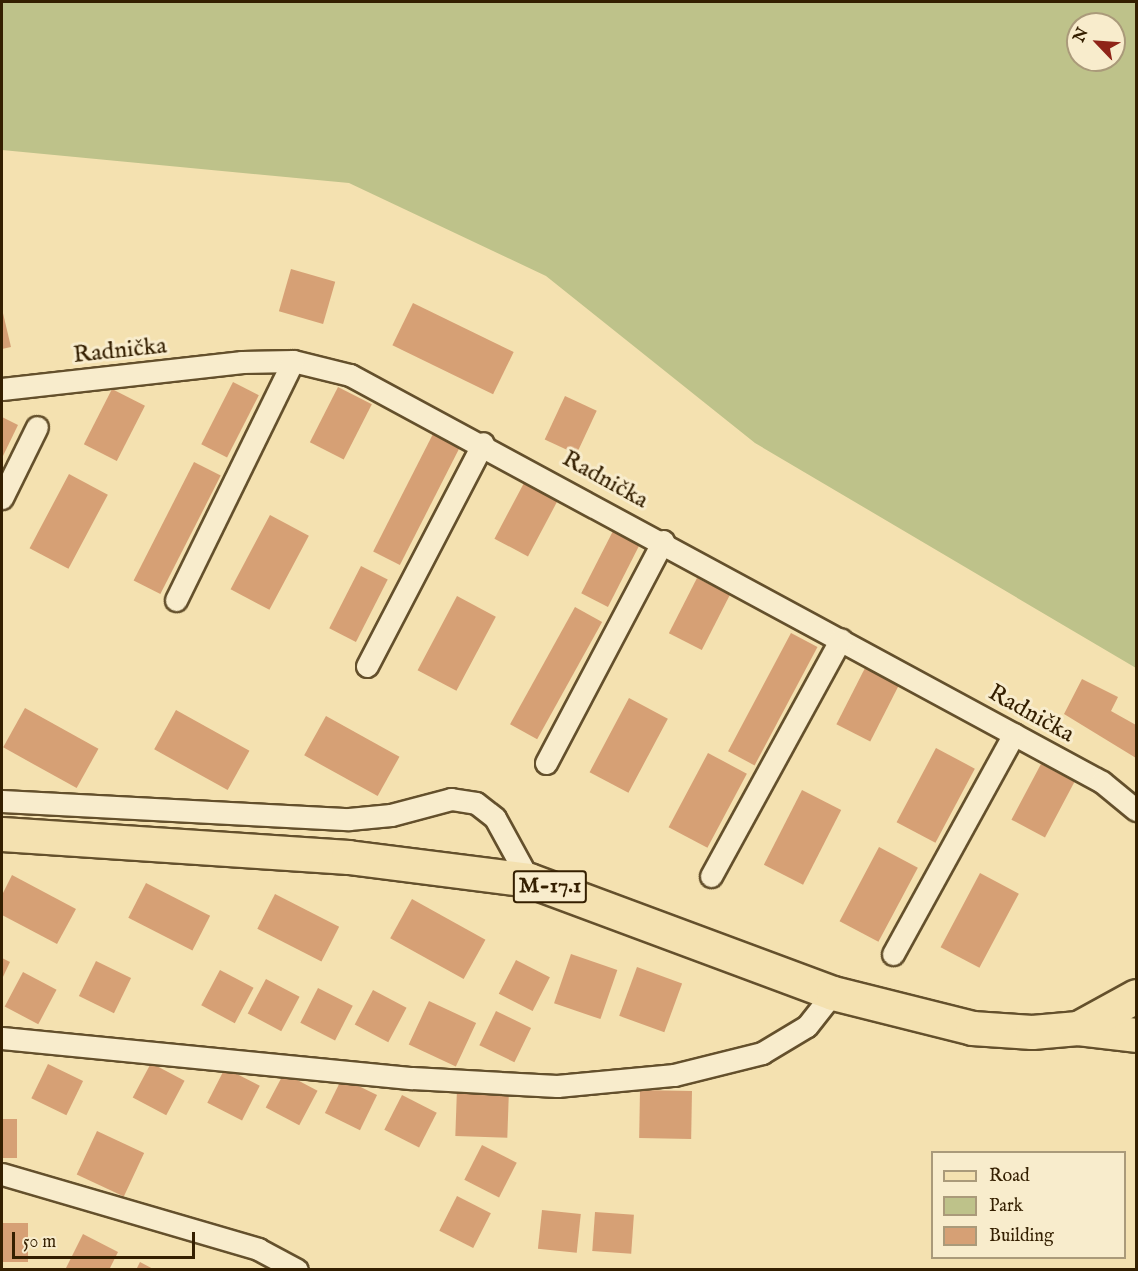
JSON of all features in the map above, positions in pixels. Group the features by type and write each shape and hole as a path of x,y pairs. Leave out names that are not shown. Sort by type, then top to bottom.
{"main road":[{"name":"M-17.1","path":"2,834 348,857 529,880 833,993 972,1028 1032,1032 1078,1028 1137,1035"},
{"name":"M-17.1","path":"1078,1028 1137,996"}],"street":[{"name":"Radnička","path":"2,389 293,361 350,375 483,443 1102,782 1137,810"},
{"path":"176,600 293,361"},
{"path":"2,498 37,427"},
{"path":"367,666 483,443"},
{"path":"546,763 663,541"},
{"path":"711,876 842,639"},
{"path":"893,954 1014,734"},
{"path":"2,801 349,819 391,815 451,799 476,803 495,818 529,880"},
{"path":"2,1038 412,1078 556,1086 674,1076 762,1053 807,1026 833,993"},
{"path":"2,1174 258,1249 297,1269"}],"green space":[{"path":"2,2 1136,2 1136,668 755,443 546,276 349,183 2,150"}],"building":[{"path":"291,269 335,282 323,324 279,311"},
{"path":"413,303 514,352 493,394 392,345"},
{"path":"2,309 11,347 2,349"},
{"path":"233,382 259,395 227,458 201,444"},
{"path":"338,387 372,404 344,459 310,442"},
{"path":"112,389 145,406 117,461 84,444"},
{"path":"565,396 597,411 576,454 545,440"},
{"path":"2,417 18,425 2,458"},
{"path":"434,432 461,446 400,565 373,551"},
{"path":"194,462 221,476 160,594 134,581"},
{"path":"69,474 108,495 68,569 30,548"},
{"path":"524,483 558,501 528,556 494,539"},
{"path":"270,515 309,536 269,610 231,589"},
{"path":"613,531 640,545 608,607 581,593"},
{"path":"361,566 388,580 356,642 329,628"},
{"path":"697,578 730,595 702,650 669,633"},
{"path":"457,596 496,617 456,691 418,670"},
{"path":"575,607 602,622 537,739 510,724"},
{"path":"791,633 817,647 755,765 728,751"},
{"path":"865,668 899,685 870,741 836,724"},
{"path":"1082,679 1118,697 1111,711 1136,725 1136,758 1064,714"},
{"path":"629,698 668,719 628,793 590,772"},
{"path":"25,708 98,749 77,788 3,747"},
{"path":"176,710 249,751 228,790 154,749"},
{"path":"326,716 399,757 378,796 304,755"},
{"path":"936,748 975,769 935,843 897,822"},
{"path":"708,753 747,774 707,848 669,827"},
{"path":"1041,764 1075,782 1045,837 1011,820"},
{"path":"802,790 841,810 803,885 764,865"},
{"path":"879,847 918,868 878,942 840,921"},
{"path":"980,873 1019,894 979,968 941,947"},
{"path":"12,875 76,909 57,944 2,915 2,895"},
{"path":"146,883 210,916 192,950 128,918"},
{"path":"275,894 339,927 321,961 257,929"},
{"path":"412,899 485,940 464,979 390,938"},
{"path":"571,954 617,970 600,1019 554,1003"},
{"path":"2,958 10,962 2,979"},
{"path":"516,960 550,977 533,1011 499,994"},
{"path":"96,961 131,978 114,1013 79,996"},
{"path":"637,967 682,983 664,1032 619,1016"},
{"path":"220,970 254,988 235,1023 201,1005"},
{"path":"23,972 57,990 38,1024 5,1006"},
{"path":"266,979 300,997 281,1031 248,1013"},
{"path":"318,988 353,1006 335,1040 300,1023"},
{"path":"373,990 407,1008 388,1042 355,1024"},
{"path":"429,1001 476,1023 456,1066 409,1045"},
{"path":"496,1011 531,1028 514,1062 479,1045"},
{"path":"151,1063 185,1081 166,1115 133,1097"},
{"path":"48,1064 83,1081 66,1115 31,1098"},
{"path":"225,1068 260,1086 242,1120 207,1103"},
{"path":"284,1073 318,1091 299,1125 266,1107"},
{"path":"342,1078 377,1095 360,1130 325,1113"},
{"path":"457,1088 509,1090 507,1138 455,1136"},
{"path":"640,1090 692,1091 691,1139 639,1138"},
{"path":"402,1095 437,1113 419,1147 384,1130"},
{"path":"2,1119 17,1119 17,1158 2,1158"},
{"path":"97,1131 144,1153 124,1196 77,1175"},
{"path":"482,1145 517,1163 499,1197 464,1180"},
{"path":"457,1196 491,1213 473,1248 439,1231"},
{"path":"542,1210 581,1214 577,1253 538,1249"},
{"path":"595,1212 634,1215 631,1254 592,1251"},
{"path":"2,1223 28,1223 28,1262 2,1262"},
{"path":"83,1234 118,1252 109,1270 65,1270"},
{"path":"140,1262 155,1270 136,1270"}]}
